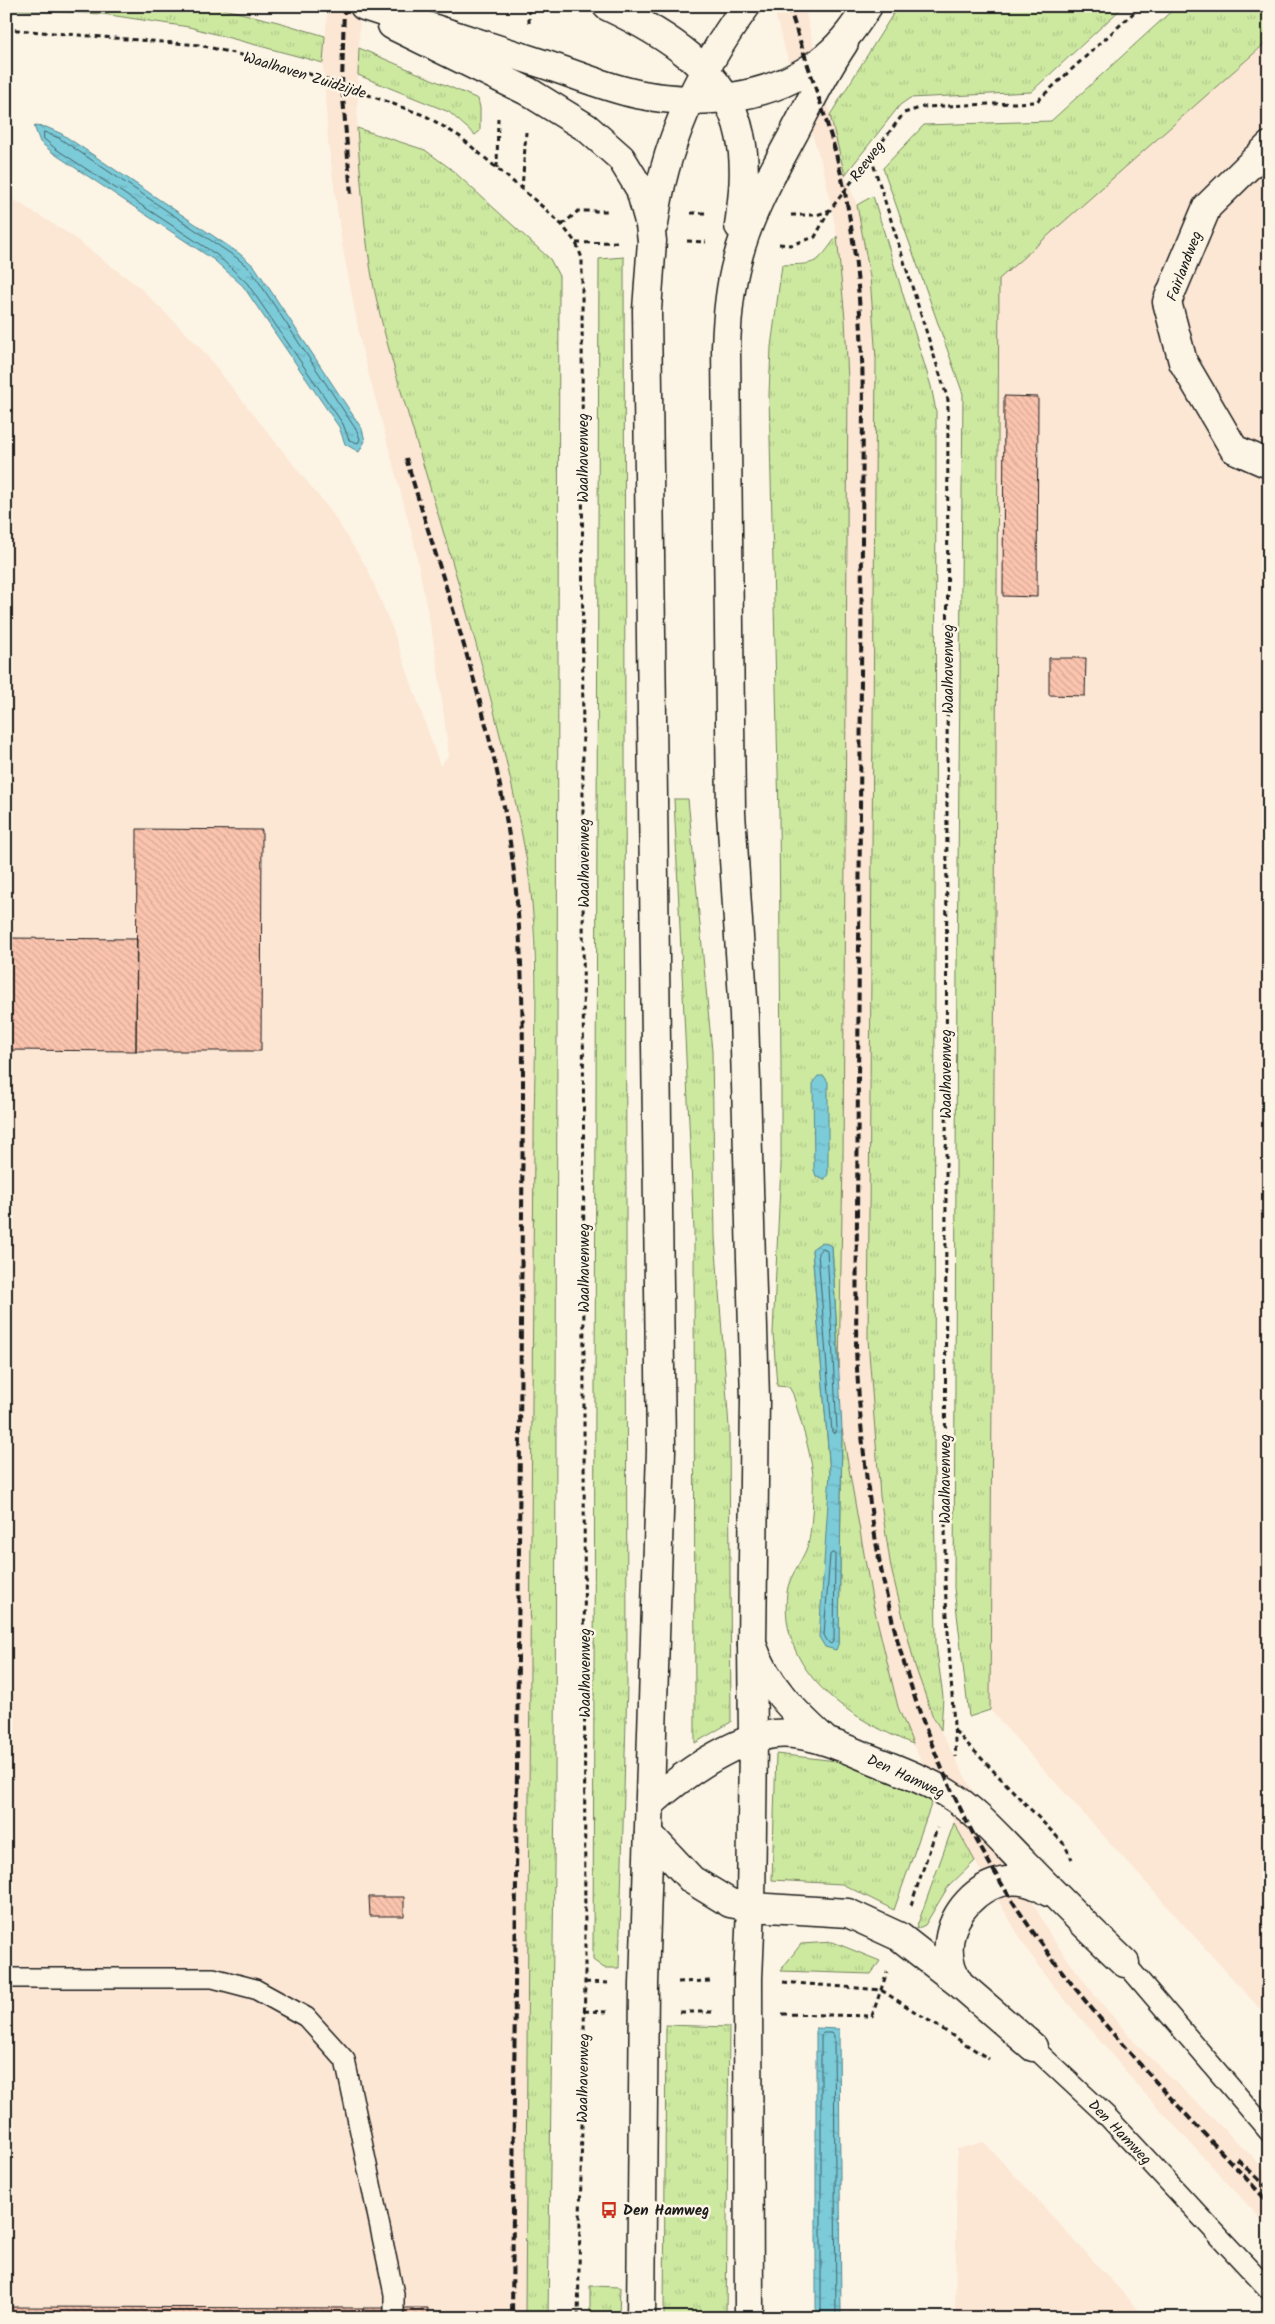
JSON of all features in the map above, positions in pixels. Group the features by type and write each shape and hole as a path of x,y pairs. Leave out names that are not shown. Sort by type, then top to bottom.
{"street":[{"path":"351,6 527,90 604,141 621,158 651,201"},
{"path":"364,6 616,89 678,99 724,97 759,92 783,83 805,72 828,56 863,13"},
{"path":"607,6 656,32 705,69 724,97 740,132 749,206"},
{"path":"641,2318 644,1984 661,1450 648,319 652,241 651,201 674,138 678,99 705,69 746,6"},
{"path":"749,2318 748,1979 753,1740 754,1399 744,1014 731,813 726,471 728,303 749,206 830,64 863,13"},
{"name":"Fairlandweg","path":"1269,146 1207,207 1167,302 1183,362 1234,449 1264,462 1269,461"},
{"name":"Den Hamweg","path":"752,1644 758,1662 782,1699 826,1741"},
{"name":"Den Hamweg","path":"650,1804 670,1786 689,1773 728,1750 753,1740 772,1734 790,1734 826,1741 918,1778 948,1794 987,1826 1125,1963"},
{"name":"Den Hamweg","path":"649,1834 692,1880 730,1903 751,1907 848,1913 900,1937 960,1984 1033,2047"},
{"name":"Den Hamweg","path":"960,1984 952,1973 949,1962 950,1932 964,1906 983,1888 1015,1881 1027,1882 1041,1888 1065,1905"}],"lane":[{"path":"1125,1963 1269,2132"},
{"path":"6,1978 214,1978 255,1989 306,2017 345,2060 394,2294 394,2318"},
{"name":"Den Hamweg","path":"1033,2047 1106,2115 1269,2290"}],"path":[{"name":"Reeweg","path":"562,225 578,211 651,201 749,206 823,214 834,205 904,114 923,107 1036,102 1141,6"},
{"name":"Waalhaven Zuidzijde","path":"6,29 199,45 263,60 368,94 426,116 459,136 562,225"},
{"name":"Waalhavenweg","path":"870,157 948,400 945,1584 956,1746 956,1762 932,1846 880,1990"},
{"name":"Waalhavenweg","path":"562,225 576,243 582,258 583,278 585,1982 578,2318"}],"shaded area":[{"path":"328,6 360,6 357,128 364,211 374,287 391,356 460,588 509,770 526,854 532,904 534,1143 525,2318 6,2318 6,195 69,234 139,287 199,346 332,513 367,568 393,630 440,766 449,755 436,655 414,542 362,349 341,238 328,141 323,63"},
{"path":"773,6 804,6 845,175 857,205 870,277 875,320 876,513 868,1339 933,1717 1052,1938 1096,1997 1138,2046 1269,2173 1269,2228 1139,2087 1055,1988 1028,1951 975,1861 913,1745 898,1707 872,1599 842,1429 839,1369 843,1161 848,380 845,319 837,236 824,171 785,50"},
{"path":"1269,40 1269,2019 990,1710 999,279"},
{"path":"984,2142 1146,2318 955,2318 957,2149"}],"green space":[{"path":"6,6 211,6 278,22 325,36 323,63 189,27 103,14 6,9"},
{"path":"898,6 1124,6 1031,92 910,98 900,105 845,175 830,115"},
{"path":"1177,6 1269,6 1269,40 999,279 990,1710 969,1717 954,1588 957,964 963,394 883,168 924,125 1051,121"},
{"path":"359,48 478,99 480,131 475,135 449,112 358,75"},
{"path":"357,128 425,150 451,169 550,259 559,276 555,1794 548,2318 525,2318 536,996 534,922 525,851 505,756 468,614 379,312 363,208"},
{"path":"873,196 931,386 936,411 934,1482 936,1644 943,1697 941,1730 933,1717 915,1666 891,1568 880,1496 868,1339 876,359 870,277 857,205"},
{"path":"837,236 845,319 848,380 843,1161 839,1369 832,1246 812,1250 830,1473 829,1503 839,1642 842,1429 872,1599 898,1707 913,1744 865,1721 842,1706 822,1689 806,1669 794,1646 787,1621 788,1585 805,1553 809,1540 812,1517 813,1475 810,1455 793,1394 789,1387 777,1386 773,1333 781,1165 781,1069 779,814 769,395 771,347 782,265 803,264 815,261 825,253"},
{"path":"624,257 627,1684 619,1968 604,1968 593,1960 599,259"},
{"path":"674,799 688,799 712,1051 715,1237 729,1427 731,1722 695,1743 694,1230"},
{"path":"776,1754 854,1763 934,1796 894,1910 842,1884 772,1880"},
{"path":"954,1823 975,1861 948,1887 925,1925 916,1929"},
{"path":"833,1942 880,1961 871,1974 780,1971 801,1944"},
{"path":"666,2025 729,2027 726,2318 664,2318"},
{"path":"590,2286 620,2287 619,2318 590,2318"}],"water":[{"path":"34,126 46,127 62,134 240,254 255,267 362,429 365,441 359,452 345,444 339,427 243,286 214,260 53,153 40,142"},
{"path":"818,1076 824,1076 828,1082 828,1174 824,1180 816,1176 814,1170 813,1082"},
{"path":"822,1242 832,1246 842,1429 839,1642 836,1650 825,1647 819,1637 830,1473 812,1249"},
{"path":"816,2028 839,2029 841,2318 816,2318"}],"building":[{"path":"1004,396 1038,397 1037,597 1003,596"},
{"path":"1049,658 1086,658 1085,696 1049,695"},
{"path":"137,829 262,830 261,1051 136,1051"},
{"path":"6,938 137,939 136,1051 6,1050"},
{"path":"369,1897 404,1897 404,1916 370,1916"},
{"path":"6,2307 363,2308 363,2318 6,2318"},
{"path":"363,2308 428,2308 428,2318 363,2318"}],"railway":[{"path":"344,6 342,85 351,195"},
{"path":"789,6 836,154 854,248 860,311 863,406 856,1349 862,1433 872,1514 886,1592 906,1668 931,1742 963,1815 1003,1886 1051,1957 1102,2021 1269,2203"},
{"path":"406,458 461,636 497,772 512,854 519,925 523,1105 512,2318"},
{"path":"1237,2159 1269,2189"}],"place":[{"name":"Den Hamweg","path":"609,2210"}]}
